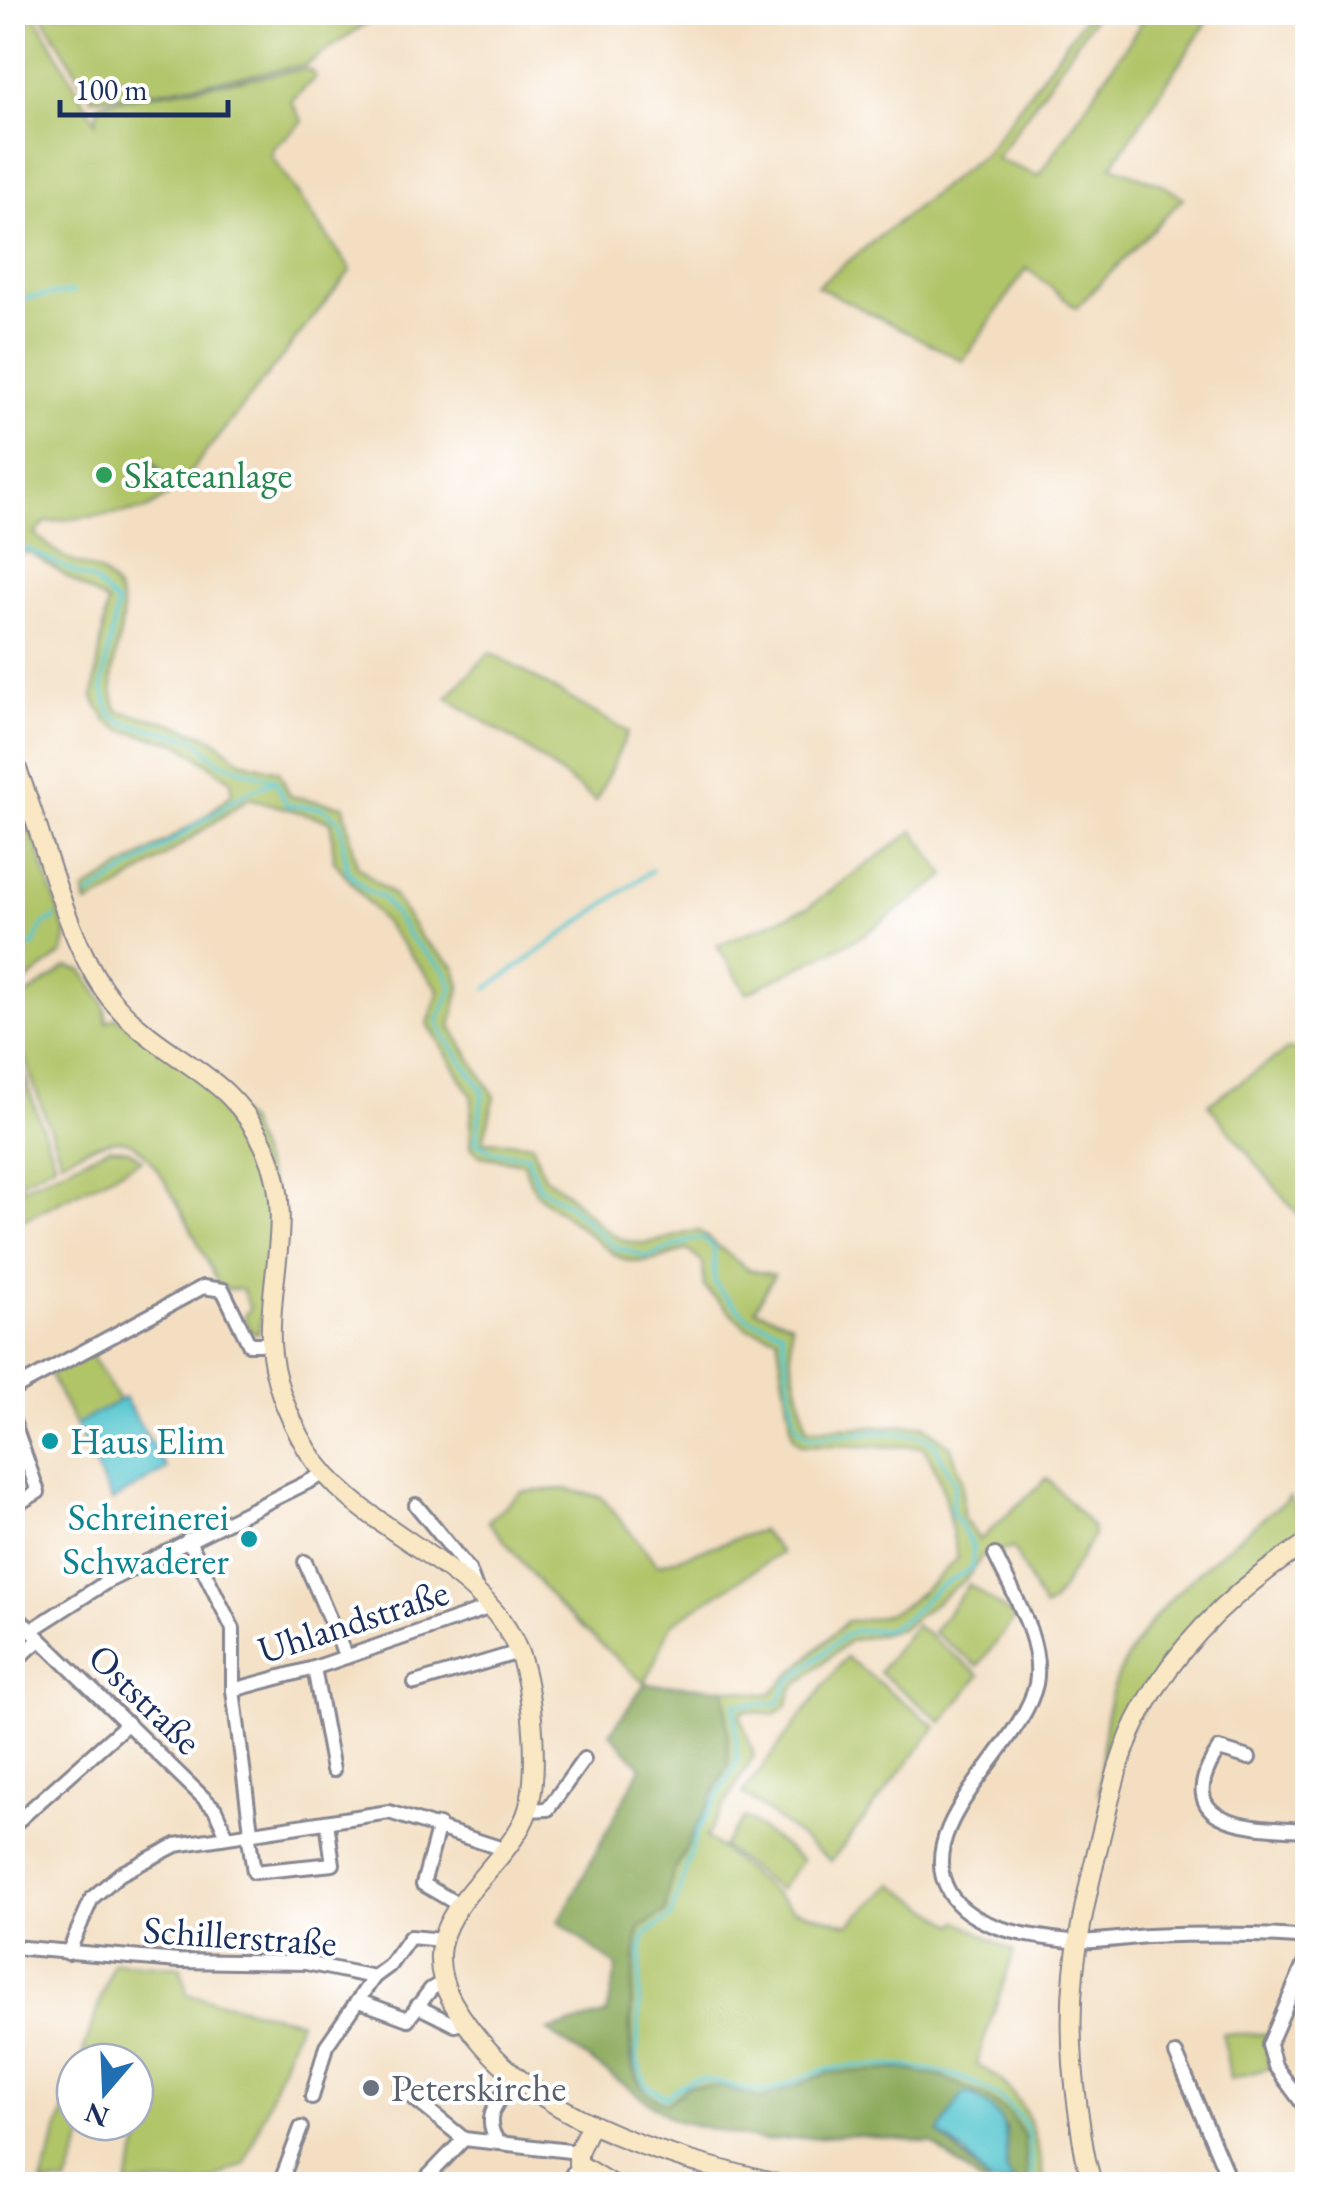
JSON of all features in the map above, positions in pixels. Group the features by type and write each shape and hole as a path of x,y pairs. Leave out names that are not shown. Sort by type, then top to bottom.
{"street":[{"path":"12,758 99,982 143,1030 235,1098 269,1156 283,1215 271,1344 279,1386 324,1474 368,1514 484,1600"},
{"path":"12,1390 203,1287 223,1290 250,1344 271,1344"},
{"path":"12,1418 38,1492 12,1506"},
{"path":"12,1664 34,1636 108,1581 324,1474"},
{"path":"416,1505 469,1570 518,1652 531,1719 528,1810 459,1905 442,1940 443,1982 484,2046 516,2075 590,2126 653,2151 776,2184"},
{"path":"188,1539 233,1629 233,1690 254,1872 333,1864 326,1822"},
{"path":"1093,2184 1083,2152 1075,2088 1071,2024 1075,1942 1117,1770 1144,1706 1179,1656 1242,1590 1308,1542"},
{"path":"995,1555 1028,1630 1037,1664 1033,1692 949,1825 939,1866 951,1896 969,1915 1075,1942 1215,1934 1308,1938"},
{"path":"305,1562 346,1657"},
{"name":"Uhlandstraße","path":"233,1690 346,1657 484,1600"},
{"name":"Oststraße","path":"12,1612 215,1809 226,1834"},
{"path":"1308,1645 1308,1656"},
{"path":"415,1683 518,1652"},
{"path":"314,1668 333,1770"},
{"path":"12,1826 128,1723"},
{"path":"1249,1758 1219,1749 1204,1778 1202,1792 1208,1805 1230,1823 1308,1830"},
{"path":"528,1810 548,1809 584,1759"},
{"path":"68,1953 92,1898 120,1874 176,1845 226,1834 390,1812 503,1849"},
{"path":"439,1826 423,1884 459,1905"},
{"name":"Schillerstraße","path":"12,1947 306,1964 374,1977 389,1966 410,1936 442,1940"},
{"path":"1308,1955 1269,2045 1275,2066 1308,2111"},
{"path":"312,2098 326,2046 374,1977"},
{"path":"359,2001 408,2019 443,1982"},
{"path":"418,2006 455,2025 466,2022"},
{"path":"1176,2054 1231,2184"},
{"path":"500,2144 490,2131 488,2117 516,2075"},
{"path":"402,2088 464,2138 578,2158 611,2184"},
{"path":"566,2184 590,2126"},
{"path":"280,2184 301,2128"},
{"path":"420,2184 464,2138"}],"green space":[{"path":"13,13 34,13 96,122 98,105 105,102 305,69 313,72 316,77 291,101 303,122 273,148 272,157 351,270 183,481 173,486 148,455 170,494 145,510 46,522 35,534 66,558 98,571 116,588 122,604 113,674 118,711 171,723 214,739 241,761 279,771 290,796 344,806 357,866 394,896 422,939 455,967 460,987 451,1027 495,1097 483,1141 532,1143 544,1177 603,1228 629,1242 664,1240 698,1230 748,1270 774,1275 755,1309 791,1323 791,1357 807,1429 924,1425 951,1447 962,1479 963,1518 980,1540 1047,1478 1093,1528 1093,1537 1052,1604 1044,1609 1013,1548 983,1555 967,1578 901,1629 849,1641 792,1689 787,1706 774,1715 746,1710 740,1715 754,1755 706,1837 793,1909 849,1924 893,1884 955,1925 959,1921 1014,1952 976,2064 1006,2085 1026,2114 1038,2147 1044,2184 1027,2184 1024,2162 845,2075 824,2077 765,2098 721,2087 669,2104 651,2099 640,2083 631,2030 639,1929 665,1912 672,1876 729,1763 725,1688 769,1695 847,1621 865,1620 895,1610 958,1558 942,1486 923,1447 802,1445 793,1437 777,1336 747,1328 704,1287 703,1263 686,1249 648,1261 623,1258 541,1198 531,1185 524,1163 480,1156 470,1146 472,1096 428,1024 439,990 334,861 331,821 249,798 113,892 87,904 84,891 202,819 232,794 231,780 178,743 121,730 107,721 93,698 107,603 32,554 13,550"},
{"path":"41,13 381,13 306,65 130,96 92,98"},
{"path":"1088,13 1097,13 996,159 1039,176 1148,13 1213,13 1112,166 1163,185 1183,198 1076,308 1027,268 963,361 817,286 986,152"},
{"path":"490,652 628,732 596,801 525,747 447,698"},
{"path":"12,774 67,935 63,953 13,992"},
{"path":"914,831 946,876 862,936 747,993 717,945 807,908"},
{"path":"67,967 83,971 104,1003 107,1022 116,1017 210,1084 248,1124 274,1195 265,1300 258,1334 250,1331 244,1316 250,1308 242,1289 227,1289 218,1283 166,1184 141,1150 129,1142 112,1141 61,1160 13,1026 13,1005"},
{"path":"12,1043 55,1163 13,1186 12,1186"},
{"path":"1289,1049 1297,1050 1307,1061 1307,1226 1208,1104"},
{"path":"110,1147 129,1150 142,1160 13,1225 13,1192"},
{"path":"91,1354 119,1401 75,1425 50,1375"},
{"path":"565,1489 601,1497 658,1565 761,1530 781,1553 671,1624 645,1684 559,1607 488,1521 521,1492"},
{"path":"1290,1497 1307,1533 1232,1588 1122,1736 1099,1795 1111,1695 1141,1636 1186,1584"},
{"path":"969,1584 1015,1618 978,1666 933,1632"},
{"path":"915,1625 980,1675 942,1722 879,1672"},
{"path":"846,1657 936,1727 831,1861 743,1793"},
{"path":"645,1684 725,1688 729,1763 672,1876 665,1912 639,1929 630,2049 640,2084 667,2104 687,2086 721,2087 762,2099 828,2073 903,2069 942,2077 985,2096 1010,2114 1024,2136 1027,2184 1009,2184 1013,2181 1006,2174 1006,2127 939,2133 991,2184 982,2184 932,2143 851,2135 763,2141 674,2120 548,2031 607,2014 617,1967 559,1922 641,1767 610,1733"},
{"path":"745,1817 802,1860 779,1890 722,1847"},
{"path":"113,1962 181,1967 187,1994 299,2021 245,2163 203,2184 127,2184 140,2142 155,2142 155,2042 87,2042"},
{"path":"1223,2034 1265,2034 1269,2068 1230,2079"},
{"path":"55,2140 82,2142 67,2184 41,2184"}],"water":[{"path":"124,1398 167,1469 112,1501 75,1425"},
{"path":"969,2093 992,2109 1003,2126 1006,2173 1013,2181 1009,2184 991,2184 965,2154 939,2133 962,2095"}],"waterway":[{"path":"12,300 73,292"},
{"path":"12,542 95,582 117,605 102,687 111,715 125,723 195,739 219,762 275,780 287,805 323,808 340,821 347,870 366,890 382,897 413,941 445,971 453,988 438,1020 444,1036 483,1091 476,1142 493,1152 527,1155 539,1187 569,1205 613,1246 646,1257 695,1239 703,1239 714,1247 714,1281 720,1291 749,1319 782,1330 794,1415 798,1428 809,1437 878,1432 921,1435 933,1442 955,1483 951,1511 973,1547 972,1568 937,1588 905,1619 887,1629 853,1631 844,1636 788,1683 777,1704 735,1704 737,1763 697,1832 670,1918 646,1934 641,1950 637,2061 646,2085 666,2098 692,2081 716,2081 767,2091 818,2072 849,2066 905,2067 961,2078 1008,2105 1024,2124 1033,2184"},
{"path":"89,896 242,795 275,780"},
{"path":"487,989 652,870"},
{"path":"12,955 34,945 42,926 55,918"}],"place":[{"name":"Skateanlage","path":"104,475"},
{"name":"Haus Elim","path":"50,1441"},
{"name":"Schreinerei Schwaderer","path":"249,1539"},
{"name":"Peterskirche","path":"371,2088"}]}
